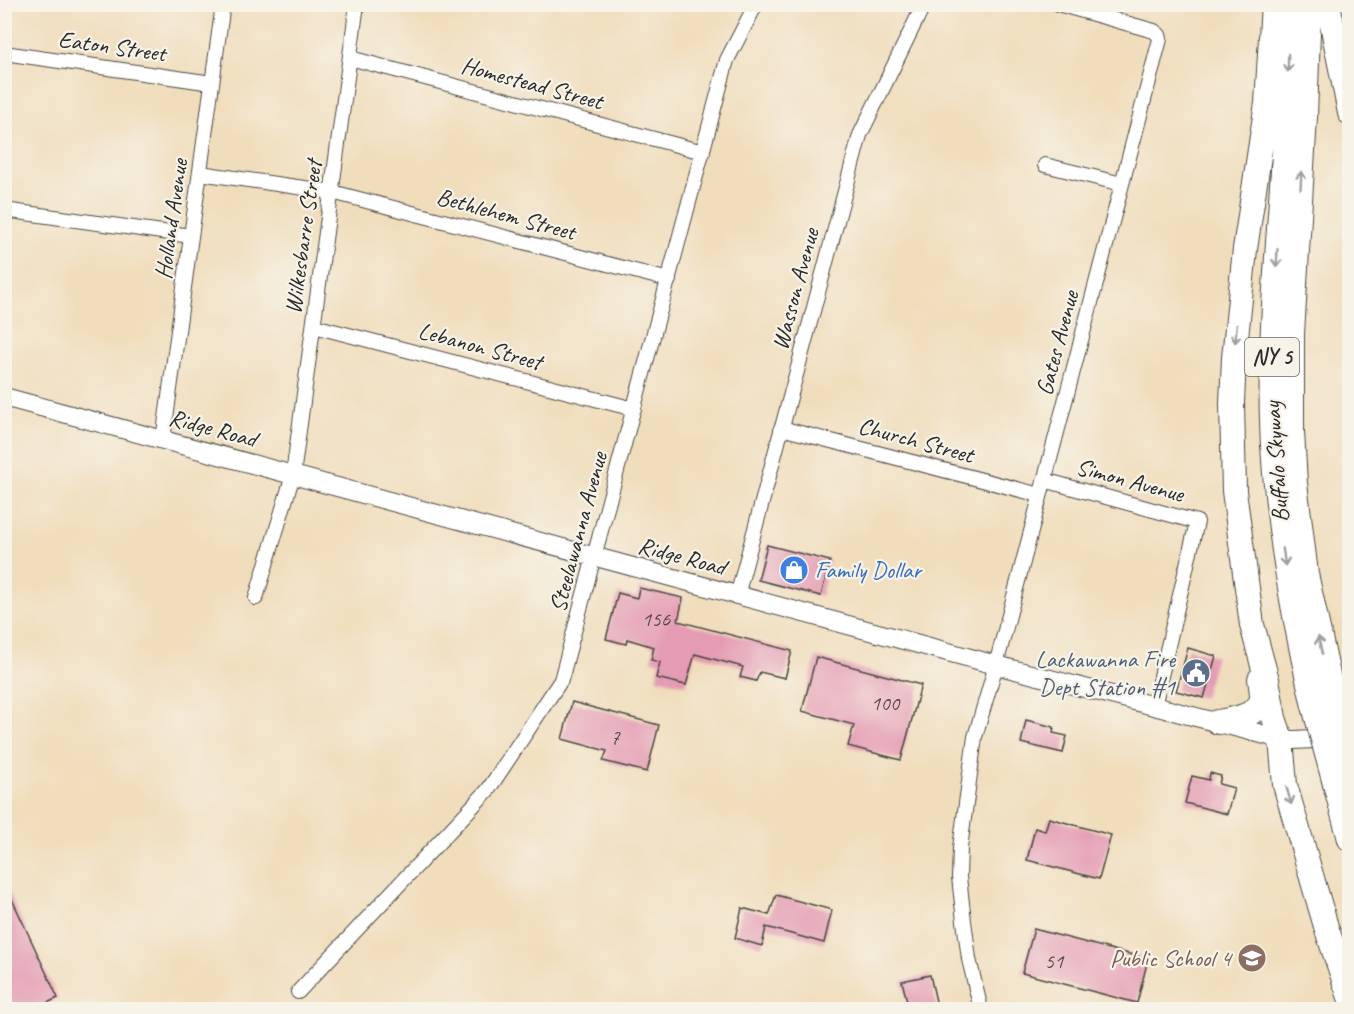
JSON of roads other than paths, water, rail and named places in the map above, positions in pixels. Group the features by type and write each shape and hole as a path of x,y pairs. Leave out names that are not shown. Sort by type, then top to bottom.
{"highway":[{"path":"1218,722 1242,718 1262,700 1258,650 1243,566 1234,491 1232,403 1238,306 1267,103 1273,4"},
{"name":"Buffalo Skyway","path":"1289,4 1286,119 1272,351 1276,487 1287,573 1324,704 1350,760"},
{"name":"Buffalo Skyway","path":"1309,4 1305,117 1292,334 1294,483 1335,784 1350,839"},
{"path":"1328,4 1350,113"},
{"path":"1258,650 1268,680 1274,718 1281,739 1285,785 1327,930 1350,996"}],"main road":[{"name":"Ridge Road","path":"4,397 595,558 1281,739 1317,740 1350,736"}],"street":[{"name":"Holland Avenue","path":"163,440 223,4"},
{"name":"Wilkesbarre Street","path":"256,598 293,475 357,4"},
{"name":"Steelawanna Avenue","path":"298,992 488,790 561,680 727,60 756,4"},
{"name":"Wasson Avenue","path":"737,596 860,135 924,4"},
{"name":"Gates Avenue","path":"981,1010 969,959 959,877 960,848 975,737 1160,43 1157,33 1058,4"},
{"name":"Eaton Street","path":"4,53 212,83"},
{"name":"Homestead Street","path":"350,58 703,152"},
{"path":"1045,165 1122,184"},
{"name":"Bethlehem Street","path":"200,173 332,192 669,280"},
{"path":"4,210 191,236"},
{"name":"Lebanon Street","path":"314,326 634,409"},
{"name":"Church Street","path":"782,428 1040,495"},
{"name":"Simon Avenue","path":"1044,480 1197,522 1154,706"}],"place":[{"name":"Family Dollar","path":"794,570"},
{"name":"Lackawanna Fire Dept Station #1","path":"1196,673"},
{"name":"Public School 4","path":"1252,958"}]}
